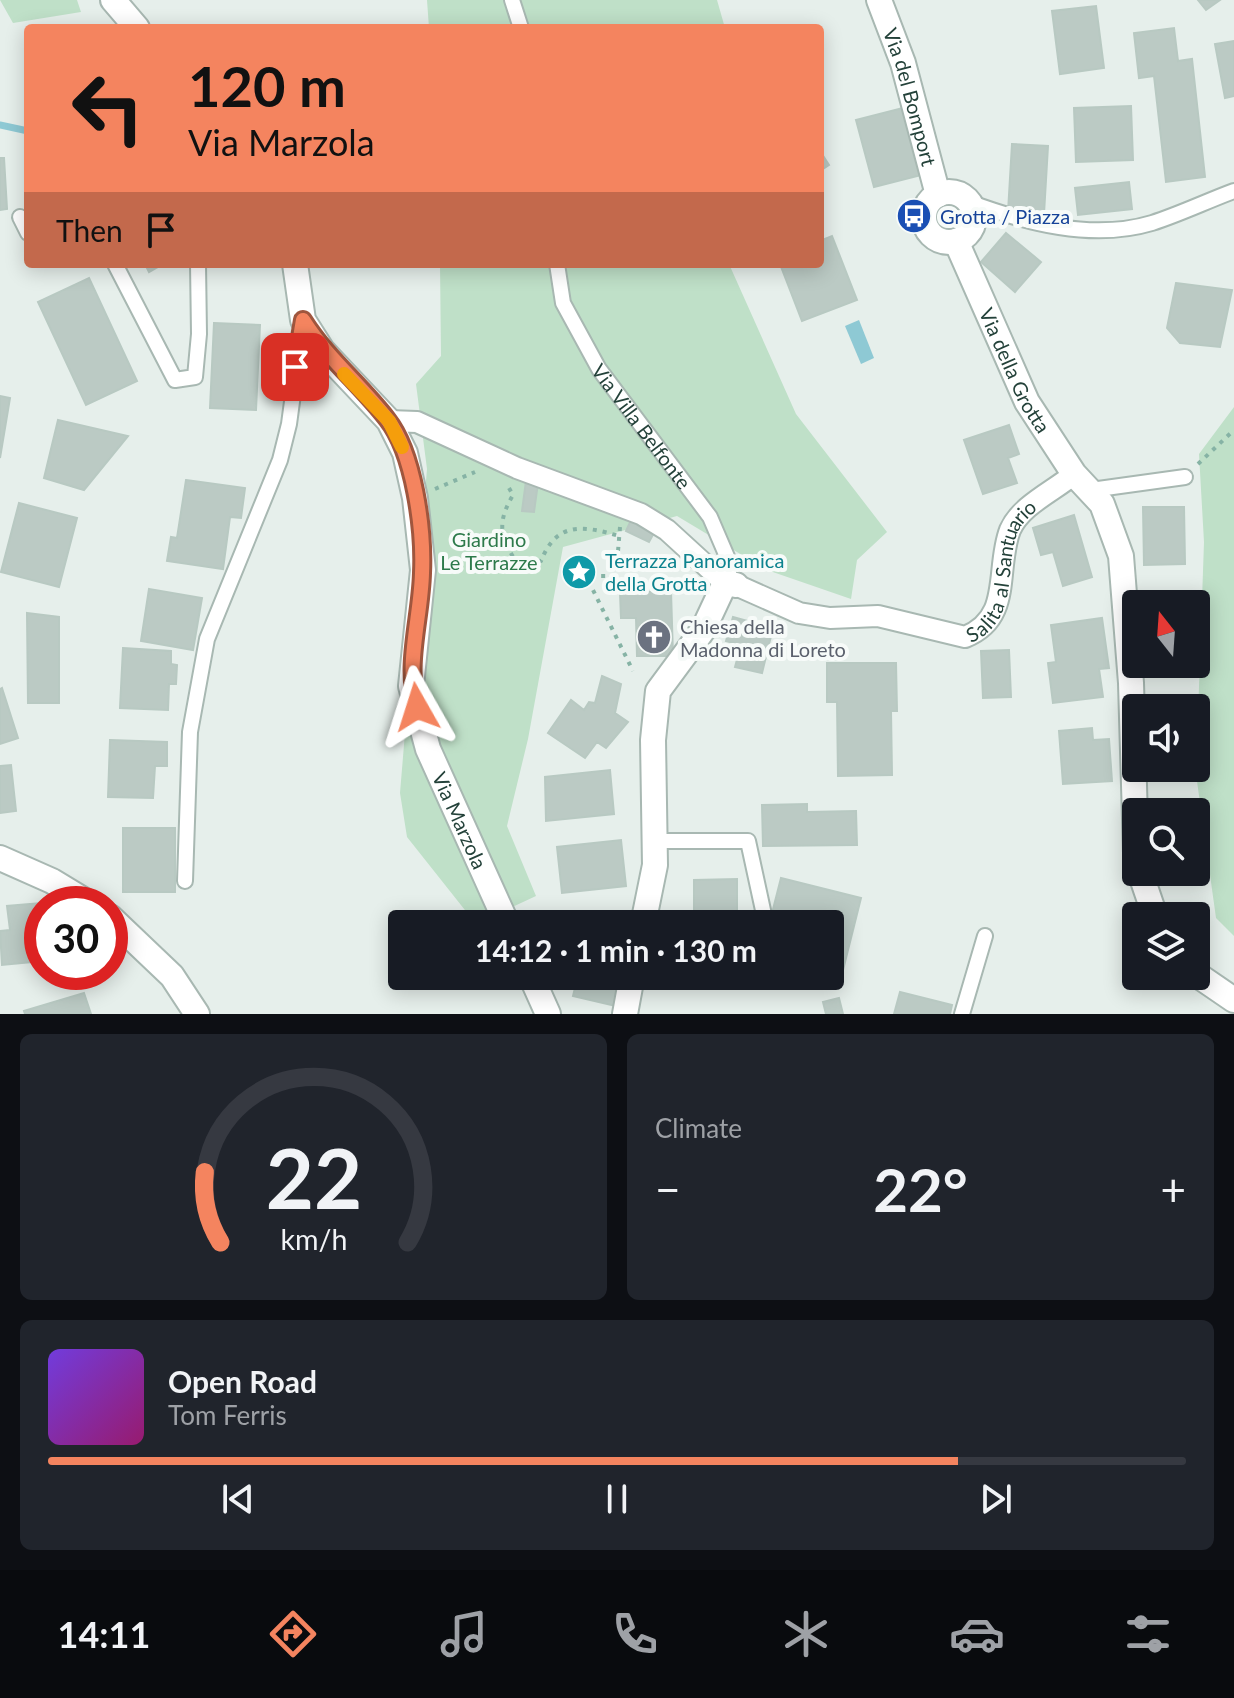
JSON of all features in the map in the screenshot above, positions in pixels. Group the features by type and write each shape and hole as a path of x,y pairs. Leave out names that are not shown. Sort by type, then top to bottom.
{"street":[{"path":"113,0 134,24"},
{"name":"Via del Bomport","path":"879,0 903,63 938,195"},
{"path":"953,192 969,202 974,210 971,230 956,241 937,239 925,224 928,205 938,195 953,192"},
{"name":"Via della Grotta","path":"956,241 1027,402 1111,523 1121,556 1131,683 1134,798"},
{"name":"Via Marzola","path":"296,268 303,320 322,350 389,421 405,453 415,498 423,570 411,686 428,749 501,910"},
{"name":"Salita al Santuario","path":"389,421 417,422 517,468 621,507 667,530 730,584 799,613 830,618 878,616 965,637 989,622 1001,598 1010,531 1020,513 1083,482"},
{"name":"Via Villa Belfonte","path":"646,910 655,865 658,703 684,667 730,584"},
{"path":"0,858 60,886"},
{"path":"128,930 172,976 197,1014"},
{"path":"1210,984 1234,1000"},
{"path":"537,990 548,1014"},
{"path":"625,1014 629,990"}],"lane":[{"path":"512,0 520,24"},
{"path":"969,202 1050,227 1095,228 1150,224 1234,191"},
{"path":"20,217 24,225"},
{"path":"117,268 175,380 195,377 199,334 198,268"},
{"name":"Via Villa Belfonte","path":"558,268 563,303 599,369 710,517 731,566 730,584"},
{"name":"Via Marzola","path":"185,881 190,732 207,639 280,460 289,424 303,320"},
{"path":"1083,482 1185,477"},
{"path":"656,841 748,841 763,910"},
{"path":"962,1014 985,936"}],"path":[{"path":"1185,477 1234,430"},
{"path":"415,498 480,470"},
{"path":"501,477 513,495 500,525 504,543 514,558 541,561 545,549 570,529 586,527 619,536"},
{"path":"621,507 616,576 590,576 590,584 633,671"}],"green space":[{"path":"0,0 77,0 81,12 13,23"},
{"path":"427,0 717,0 724,24 429,24"},
{"name":"Giardino Le Terrazze","path":"440,268 731,268 796,414 887,532 857,560 851,599 767,570 677,516 563,547 528,739 507,826 536,896 506,910 465,910 407,837 400,793 427,469 416,384 441,356"},
{"path":"1234,407 1234,936 1216,918 1210,875 1210,798 1199,798 1197,782 1210,782 1210,694 1199,694 1199,678 1210,678 1210,590 1202,590 1204,542 1199,454"}],"water":[{"path":"859,320 874,358 861,364 845,326"}],"building":[{"path":"1198,0 1220,0 1206,10"},
{"path":"1096,6 1104,68 1060,74 1052,11"},
{"path":"1174,28 1178,61 1192,59 1205,177 1166,182 1154,76 1139,78 1134,33"},
{"path":"1234,41 1234,96 1225,98 1215,44"},
{"path":"1131,106 1133,160 1076,162 1074,108"},
{"path":"903,108 921,175 874,187 856,120"},
{"path":"1012,144 1048,146 1044,214 1008,212"},
{"path":"0,158 4,158 7,209 0,210"},
{"path":"1129,182 1132,209 1078,215 1075,188"},
{"path":"1006,233 1041,262 1015,292 981,262"},
{"path":"832,236 857,300 802,321 782,268 824,268 824,239"},
{"path":"89,278 137,381 86,405 38,302"},
{"path":"1176,283 1232,290 1220,347 1180,343 1167,328"},
{"path":"214,323 260,325 256,410 210,408"},
{"path":"0,396 10,398 0,458"},
{"path":"58,420 128,436 84,490 44,478"},
{"path":"1009,425 1019,454 1008,458 1017,483 983,494 964,440"},
{"path":"186,480 245,488 241,518 230,517 223,569 167,561 171,537 177,538"},
{"path":"526,481 538,483 534,512 522,511"},
{"path":"19,503 77,518 59,587 1,572"},
{"path":"1143,507 1184,507 1185,564 1144,565"},
{"path":"1074,515 1092,577 1063,586 1053,552 1041,555 1033,528"},
{"path":"631,520 655,531 649,542 626,531"},
{"path":"149,589 202,598 193,650 141,641"},
{"name":"Chiesa della Madonna di Loreto","path":"671,591 673,656 637,656 636,618 621,618 620,593"},
{"path":"27,613 59,617 59,703 28,703"},
{"path":"733,617 773,628 762,673 735,667 741,645 726,641"},
{"path":"1102,618 1109,668 1099,669 1103,697 1053,703 1048,663 1056,662 1051,625"},
{"path":"123,648 171,651 171,664 177,665 176,684 169,684 168,710 120,708"},
{"path":"1009,650 1011,697 983,698 981,651"},
{"path":"827,663 896,663 897,711 891,711 892,775 838,776 837,702 827,702"},
{"path":"602,676 621,684 615,713 628,722 606,748 597,742 585,758 548,733 571,700 584,710 589,702 595,703"},
{"path":"0,689 18,738 0,744"},
{"path":"1092,728 1093,740 1109,739 1112,781 1063,784 1059,731"},
{"path":"110,740 167,742 167,766 155,766 153,798 108,797"},
{"path":"11,765 16,811 0,813 0,766"},
{"path":"610,770 614,814 546,821 545,777"},
{"path":"807,804 807,812 856,811 857,845 763,846 762,805"},
{"path":"123,828 175,828 175,892 128,892 128,886 123,886"},
{"path":"621,840 626,886 562,893 557,847"},
{"path":"781,878 861,898 844,966 844,910 773,910"},
{"path":"737,879 737,910 694,910 694,880"},
{"path":"24,905 24,963 2,965 0,931 10,930 7,906"},
{"path":"574,990 621,990 616,1006 573,996"},
{"path":"900,992 952,1005 950,1014 894,1014"},
{"path":"84,993 91,1014 25,1014 24,1011"},
{"path":"839,998 843,1014 826,1014 823,1002"}],"waterway":[{"path":"0,125 24,130"}],"slow traffic":[{"path":"344,374 389,421 402,447"}],"place":[{"name":"Grotta / Piazza","path":"914,216"},
{"name":"Terrazza Panoramica della Grotta","path":"579,572"},
{"name":"Chiesa della Madonna di Loreto","path":"654,637"}],"route":[{"path":"295,367 303,320 322,350 389,421 405,453 415,498 423,570 411,686 417,707"}]}
